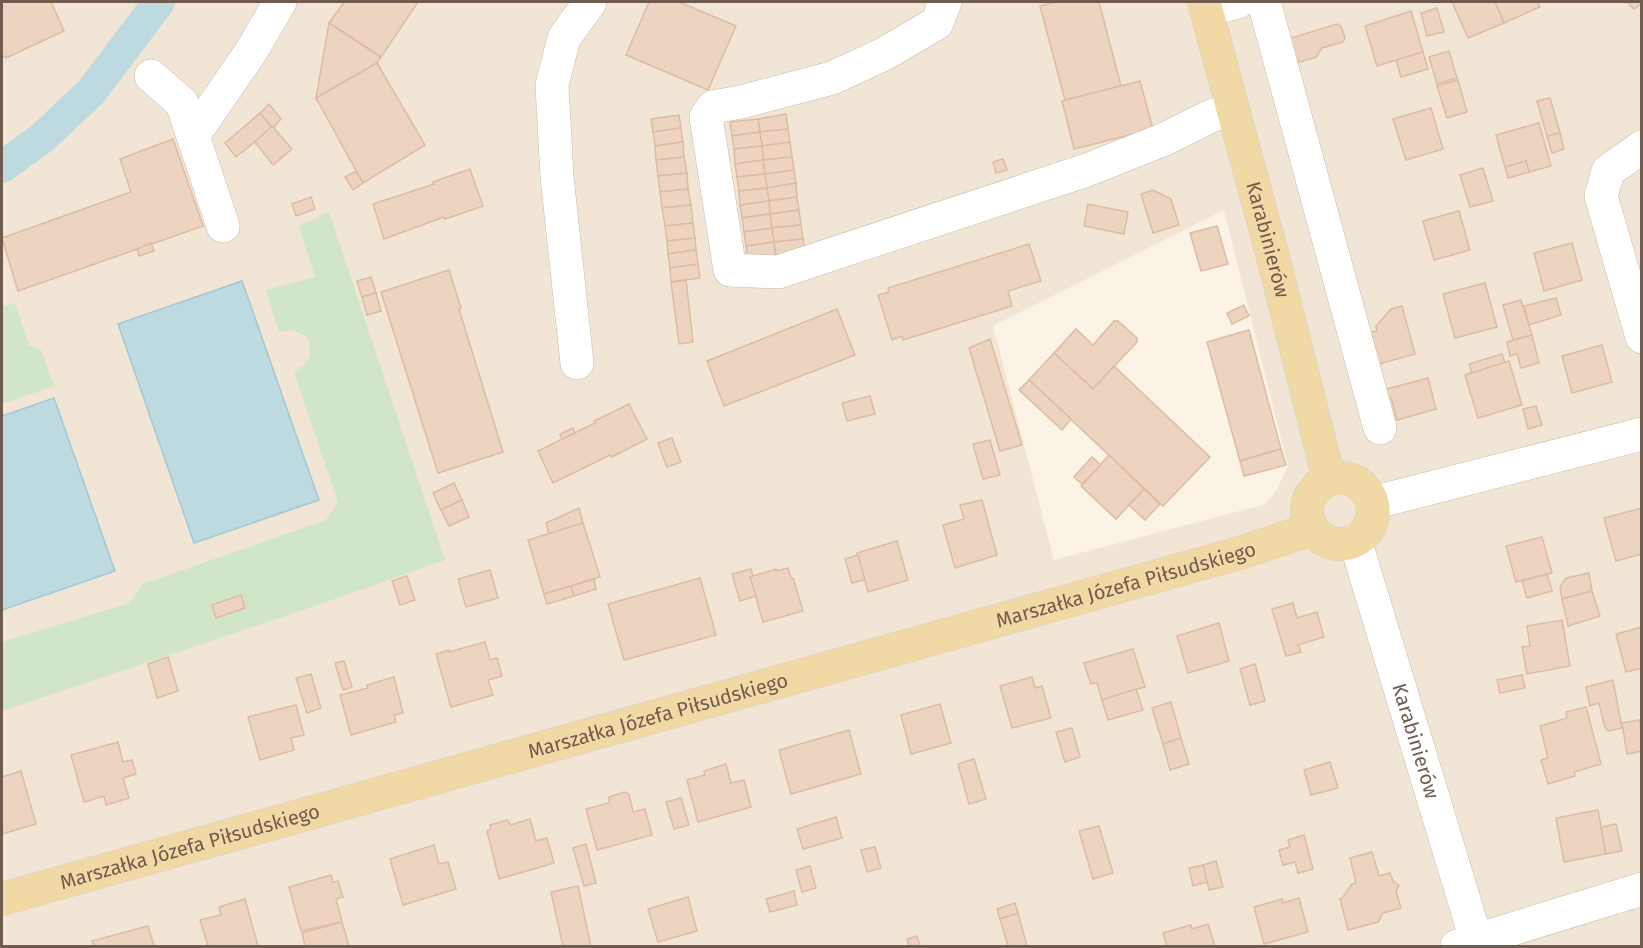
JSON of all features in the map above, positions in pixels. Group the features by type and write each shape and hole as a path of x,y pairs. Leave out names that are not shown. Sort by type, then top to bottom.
{"main road":[{"name":"Karabinierów","path":"1205,6 1273,257 1329,479"},
{"path":"1347,478 1356,482 1363,487 1372,503 1373,511 1368,528 1355,540 1346,543 1327,541 1318,536 1308,519 1306,509 1313,491 1329,479 1347,478"},
{"name":"Marszałka Józefa Piłsudskiego","path":"2,899 1243,552 1312,528"}],"street":[{"path":"193,136 252,50 280,2"},
{"path":"577,363 556,177 552,85 564,38 590,2"},
{"path":"945,2 937,23 885,54 832,78 713,107 706,117 730,270 778,272 1087,170 1165,139 1232,108"},
{"path":"1205,6 1238,2"},
{"path":"1264,2 1380,428"},
{"path":"151,76 182,103 223,226"},
{"path":"1641,147 1608,171 1601,196 1641,337"},
{"path":"1372,503 1641,434"},
{"name":"Karabinierów","path":"1355,540 1470,945"},
{"path":"1470,945 1641,889"}],"shaded area":[{"path":"2,2 1641,2 1641,946 2,946","holes":["1224,210 1288,466 1277,489 1266,504 1054,560 993,326"]}],"green space":[{"path":"329,212 445,560 2,711 2,642 130,603 143,584 326,520 338,502 294,372 310,358 307,337 293,330 279,332 266,290 315,277 299,226"},
{"path":"15,303 29,346 41,350 54,386 2,404 2,307"}],"water":[{"path":"242,281 319,500 194,543 118,324"},
{"path":"54,398 115,571 2,610 2,416"}],"building":[{"path":"2,2 51,2 64,31 6,58 6,56 2,57"},
{"path":"344,2 418,2 381,57 329,23"},
{"path":"649,2 679,2 736,26 708,90 626,55"},
{"path":"1055,2 1099,2 1121,86 1065,100 1040,6"},
{"path":"1452,2 1495,2 1504,23 1468,38"},
{"path":"1495,2 1537,2 1540,7 1504,23"},
{"path":"1627,2 1642,2 1642,3 1634,9"},
{"path":"1437,8 1444,32 1427,36 1421,13"},
{"path":"1411,11 1423,52 1377,66 1365,26"},
{"path":"329,23 381,57 377,63 316,98"},
{"path":"1337,24 1341,26 1345,38 1343,42 1322,48 1316,57 1300,62 1294,59 1290,44 1291,38"},
{"path":"1449,51 1457,78 1437,84 1429,57"},
{"path":"1423,52 1428,69 1401,77 1396,60"},
{"path":"377,63 425,145 363,183 316,98"},
{"path":"1458,80 1467,112 1447,118 1437,86"},
{"path":"1140,81 1153,129 1074,149 1062,101"},
{"path":"1550,98 1560,133 1547,136 1537,101"},
{"path":"269,104 281,119 274,127 271,127 260,113"},
{"path":"1431,108 1443,149 1406,160 1393,119"},
{"path":"260,113 272,128 236,157 225,143"},
{"path":"786,114 788,129 760,132 758,119"},
{"path":"679,115 681,128 653,132 651,119"},
{"path":"758,119 760,132 732,136 730,122"},
{"path":"1539,123 1551,166 1529,172 1526,161 1505,167 1496,135"},
{"path":"272,126 292,149 273,165 255,142"},
{"path":"681,128 683,142 655,146 653,132"},
{"path":"788,129 790,142 762,146 760,132"},
{"path":"760,132 762,146 734,149 732,136"},
{"path":"1560,133 1564,149 1552,153 1547,136"},
{"path":"173,139 203,226 18,291 2,238 131,192 120,159"},
{"path":"683,142 684,157 656,160 655,146"},
{"path":"790,142 792,157 763,160 762,146"},
{"path":"762,146 763,160 735,164 734,149"},
{"path":"684,157 687,173 658,176 656,160"},
{"path":"792,157 794,170 765,174 763,160"},
{"path":"1003,159 1007,170 996,173 993,162"},
{"path":"763,160 765,174 737,177 735,164"},
{"path":"1526,161 1529,172 1508,178 1505,167"},
{"path":"1483,168 1493,201 1470,207 1460,175"},
{"path":"470,169 483,206 445,219 444,217 384,239 373,204 434,184 433,182"},
{"path":"794,170 796,183 767,188 765,174"},
{"path":"356,171 363,183 353,190 345,177"},
{"path":"687,173 688,189 660,192 658,176"},
{"path":"765,174 767,188 739,191 737,177"},
{"path":"796,183 797,197 769,201 767,188"},
{"path":"767,188 769,201 740,205 739,191"},
{"path":"688,189 691,205 662,208 660,192"},
{"path":"1153,190 1171,199 1179,225 1153,233 1141,194"},
{"path":"311,197 315,209 296,216 292,204"},
{"path":"797,197 799,210 770,214 769,201"},
{"path":"769,201 770,214 742,218 740,205"},
{"path":"1088,204 1128,212 1124,234 1084,226"},
{"path":"691,205 693,223 665,226 662,208"},
{"path":"799,210 801,225 772,228 770,214"},
{"path":"1459,211 1470,250 1434,260 1423,221"},
{"path":"770,214 772,228 744,232 742,218"},
{"path":"693,223 695,238 667,241 665,226"},
{"path":"801,225 803,239 774,242 772,228"},
{"path":"1217,226 1228,264 1201,271 1190,233"},
{"path":"772,228 774,242 746,246 744,232"},
{"path":"695,238 696,250 668,254 667,241"},
{"path":"803,239 805,254 776,258 774,242"},
{"path":"774,242 776,258 748,261 746,246"},
{"path":"151,243 154,251 139,256 137,249"},
{"path":"1572,243 1582,280 1544,291 1534,253"},
{"path":"1029,244 1041,281 1008,291 1012,306 903,340 902,336 892,340 878,295 889,292 888,288"},
{"path":"696,250 698,264 670,268 668,254"},
{"path":"698,264 700,278 671,282 670,268"},
{"path":"449,270 503,452 438,473 381,292"},
{"path":"371,277 376,293 362,297 357,281"},
{"path":"686,280 693,342 679,344 671,282"},
{"path":"1485,283 1497,327 1455,338 1443,294"},
{"path":"376,293 381,311 367,315 362,297"},
{"path":"1556,298 1561,315 1529,325 1524,306"},
{"path":"1521,300 1532,335 1513,340 1503,305"},
{"path":"1244,305 1249,316 1232,324 1227,313"},
{"path":"1402,306 1415,354 1379,364 1371,332 1377,331 1376,326 1391,309"},
{"path":"837,309 855,355 724,406 707,361"},
{"path":"1114,321 1118,321 1137,338 1137,342 1093,389 1054,353 1076,329 1093,345"},
{"path":"1249,330 1281,449 1240,461 1207,342"},
{"path":"1532,335 1539,363 1521,368 1517,354 1510,356 1507,342"},
{"path":"990,339 1022,445 1000,451 969,348"},
{"path":"1602,345 1612,382 1572,393 1562,356"},
{"path":"1054,353 1093,389 1114,366 1210,457 1163,506 1029,380"},
{"path":"1502,354 1505,363 1472,373 1469,364"},
{"path":"1509,361 1522,405 1478,418 1465,375"},
{"path":"1428,378 1436,409 1397,420 1391,398 1385,400 1383,390"},
{"path":"1029,380 1071,419 1062,430 1019,390"},
{"path":"870,396 875,414 847,421 842,403"},
{"path":"629,404 647,439 553,483 538,451"},
{"path":"1536,406 1542,425 1528,429 1523,409"},
{"path":"573,428 575,433 562,439 560,434"},
{"path":"672,438 681,462 667,467 658,443"},
{"path":"990,440 1000,475 983,479 973,444"},
{"path":"1281,449 1286,465 1244,476 1240,461"},
{"path":"1109,455 1144,489 1116,519 1081,486"},
{"path":"1092,457 1101,465 1082,484 1074,477"},
{"path":"454,483 462,500 441,510 433,493"},
{"path":"1144,489 1160,504 1145,520 1129,505"},
{"path":"462,500 469,517 449,526 441,510"},
{"path":"982,500 997,555 955,568 943,525 964,519 960,505"},
{"path":"579,508 583,523 549,534 546,523"},
{"path":"1642,508 1642,554 1616,561 1604,518"},
{"path":"583,523 600,577 544,594 528,540"},
{"path":"1542,537 1552,573 1516,582 1506,546"},
{"path":"897,541 908,580 868,592 857,553"},
{"path":"858,555 865,580 852,583 845,559"},
{"path":"788,568 803,611 763,622 750,577"},
{"path":"751,569 753,576 750,577 756,596 740,601 732,574"},
{"path":"490,570 498,598 466,607 458,579"},
{"path":"1589,573 1592,591 1562,599 1560,587 1566,578"},
{"path":"1547,574 1552,591 1527,598 1522,581"},
{"path":"407,576 415,600 400,605 392,581"},
{"path":"700,578 716,635 624,660 608,604"},
{"path":"594,579 596,589 574,596 571,586"},
{"path":"571,586 574,596 547,604 544,594"},
{"path":"1592,591 1600,616 1568,626 1562,599"},
{"path":"241,595 245,608 216,618 212,605"},
{"path":"1293,603 1297,618 1317,612 1324,637 1298,645 1301,652 1286,656 1272,609"},
{"path":"1562,620 1570,666 1527,674 1522,647 1530,646 1527,626"},
{"path":"1219,623 1229,661 1188,673 1177,636"},
{"path":"1642,627 1642,668 1626,672 1616,634"},
{"path":"485,642 490,660 497,658 502,676 488,680 493,695 451,707 436,654"},
{"path":"1133,649 1145,687 1102,700 1097,683 1091,684 1084,663"},
{"path":"168,657 178,691 157,698 148,664"},
{"path":"344,661 352,687 343,690 335,663"},
{"path":"1255,664 1265,701 1250,705 1240,669"},
{"path":"311,674 321,708 307,713 296,678"},
{"path":"1522,675 1525,688 1500,693 1497,680"},
{"path":"394,677 403,713 394,715 396,722 351,735 340,695 368,688 367,685"},
{"path":"1032,677 1035,688 1042,686 1051,718 1012,728 1000,686"},
{"path":"1613,680 1622,728 1609,731 1605,728 1599,703 1590,706 1586,687"},
{"path":"1136,689 1143,710 1108,720 1102,700"},
{"path":"1171,702 1181,738 1163,744 1152,708"},
{"path":"940,704 951,743 911,754 901,715"},
{"path":"296,705 304,735 291,738 294,750 260,760 248,717"},
{"path":"1586,707 1601,764 1574,772 1575,776 1548,784 1541,760 1548,758 1540,726 1567,718 1566,712"},
{"path":"1640,720 1642,751 1627,754 1622,723"},
{"path":"1072,728 1080,757 1065,762 1056,732"},
{"path":"849,730 861,774 791,794 779,750"},
{"path":"1181,738 1189,764 1170,770 1163,744"},
{"path":"118,742 123,762 132,760 136,774 123,778 129,798 106,805 104,796 84,802 71,755"},
{"path":"974,759 986,799 969,804 958,764"},
{"path":"1330,762 1338,788 1311,795 1304,770"},
{"path":"726,764 731,783 744,780 751,807 698,822 687,780 705,775 704,771"},
{"path":"21,771 36,824 2,834 2,777"},
{"path":"624,792 629,794 633,812 645,809 652,835 597,850 586,809 609,803 609,797"},
{"path":"681,798 689,825 674,829 666,802"},
{"path":"1598,810 1606,854 1564,862 1556,818"},
{"path":"836,817 842,838 803,849 797,829"},
{"path":"530,819 536,841 547,838 554,863 499,879 487,831 490,830 490,825 507,820 511,825"},
{"path":"1616,824 1622,851 1606,854 1601,827"},
{"path":"1099,826 1113,873 1093,879 1079,831"},
{"path":"1304,835 1313,869 1298,873 1295,862 1283,865 1279,850 1290,847 1288,840"},
{"path":"586,844 596,883 584,886 573,848"},
{"path":"434,845 439,864 448,862 456,889 403,905 390,859"},
{"path":"875,847 881,868 867,872 861,850"},
{"path":"1372,852 1379,876 1390,873 1393,881 1399,885 1396,891 1401,908 1383,913 1378,922 1348,930 1340,899 1352,884 1356,883 1350,858"},
{"path":"1216,861 1223,887 1209,890 1203,865"},
{"path":"1203,865 1207,882 1193,886 1189,868"},
{"path":"810,866 816,888 802,892 796,870"},
{"path":"331,875 333,882 338,881 343,897 336,899 342,922 301,931 289,887"},
{"path":"578,886 591,946 563,946 551,892"},
{"path":"794,891 797,905 770,912 766,899"},
{"path":"688,897 697,931 658,942 648,909"},
{"path":"1299,898 1308,932 1264,944 1254,907 1282,899 1283,903"},
{"path":"245,899 258,946 208,946 200,920 221,915 219,907"},
{"path":"1015,903 1018,913 1000,919 997,909"},
{"path":"1018,913 1027,946 1008,946 1000,919"},
{"path":"342,922 349,946 305,946 302,933"},
{"path":"1208,924 1215,946 1167,946 1163,933 1191,925 1192,929"},
{"path":"148,926 154,946 94,946 92,941"},
{"path":"917,936 920,946 909,946 907,939"}],"waterway":[{"path":"2,167 42,138 91,92 159,2"}]}
